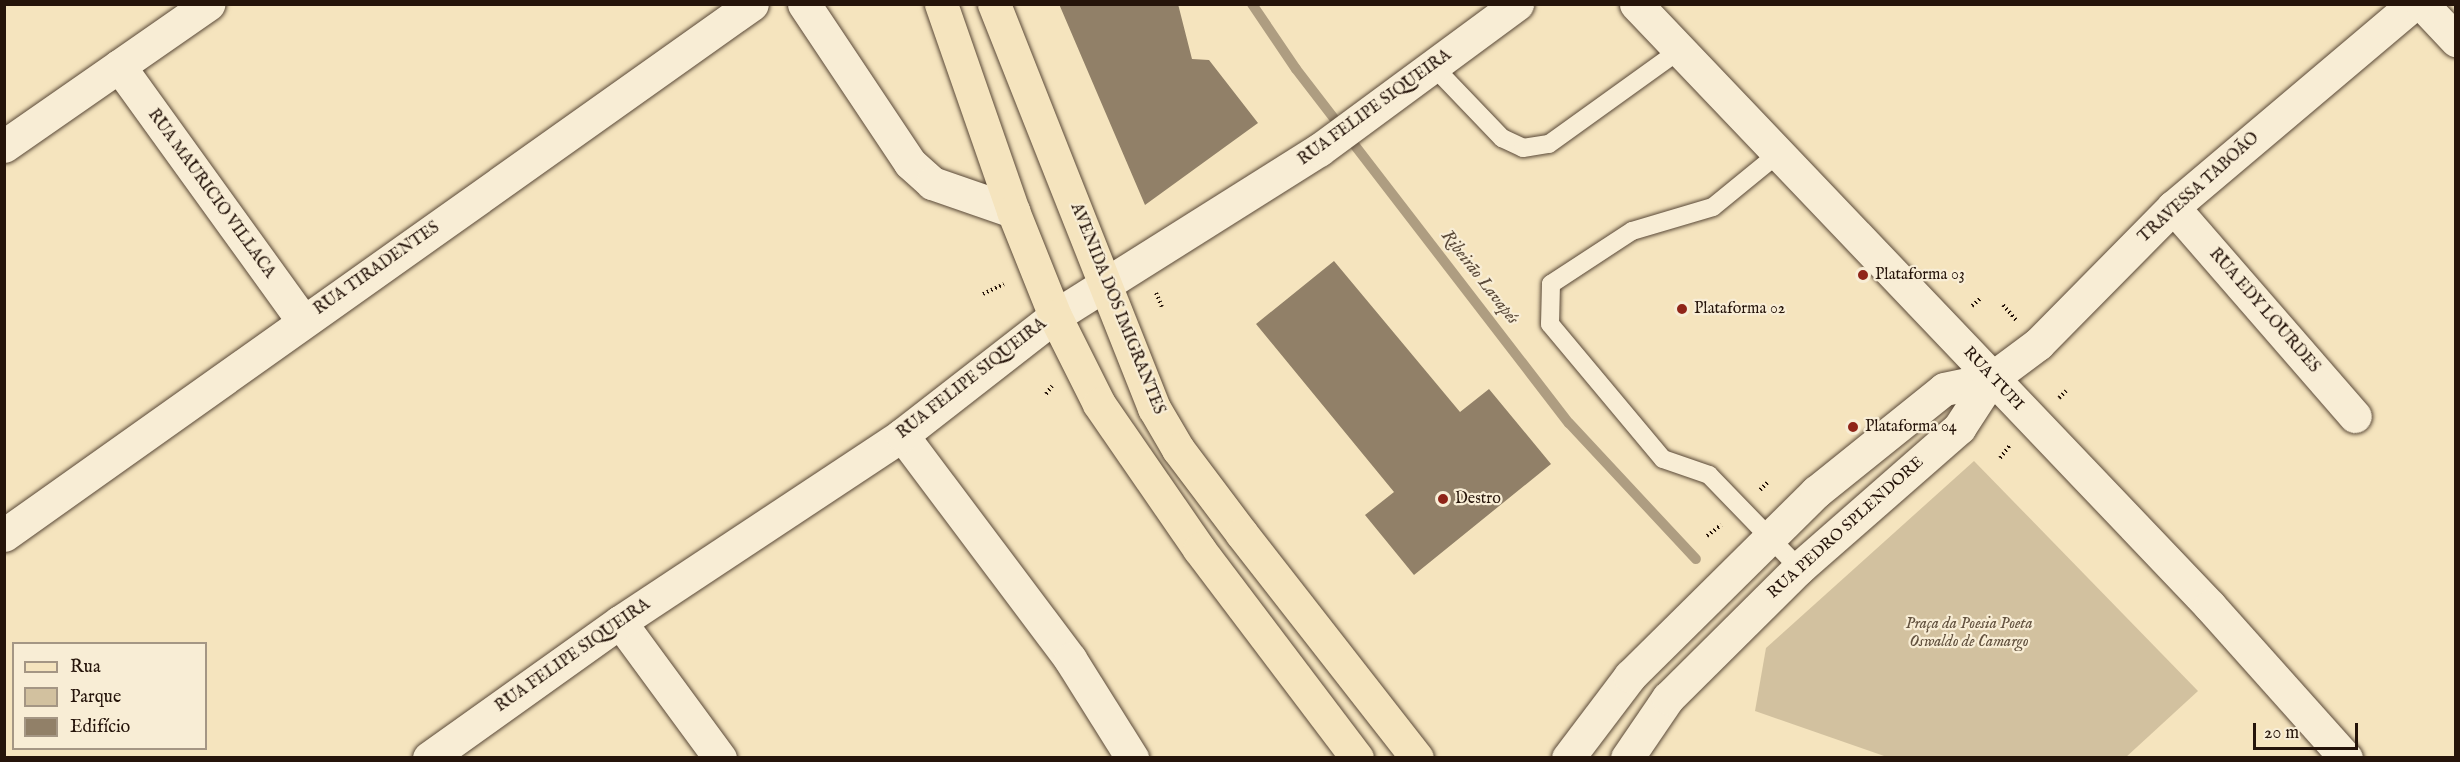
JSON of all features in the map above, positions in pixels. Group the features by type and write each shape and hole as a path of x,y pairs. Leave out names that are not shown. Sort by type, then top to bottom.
{"main road":[{"path":"940,4 1013,211 1055,316 1099,404 1199,549 1357,758"},
{"name":"AVENIDA DOS IMIGRANTES","path":"994,4 1155,408 1178,448 1417,758"}],"street":[{"path":"4,146 208,4"},
{"name":"RUA TIRADENTES","path":"4,535 752,4"},
{"path":"804,4 910,163 932,183 1013,211"},
{"name":"RUA FELIPE SIQUEIRA","path":"429,758 620,622 902,435 1055,316 1108,286 1377,110 1517,4"},
{"name":"RUA TUPI","path":"1636,4 1991,379 2210,606 2346,758"},
{"name":"TRAVESSA TABOÃO","path":"1991,379 2038,344 2173,207 2413,4"},
{"path":"2422,4 2456,40"},
{"name":"RUA MAURICIO VILLACA","path":"119,66 303,321"},
{"name":"RUA EDY LOURDES","path":"2173,207 2355,416"},
{"path":"1568,758 1630,676 1768,536 1931,397 1944,389 1991,379"},
{"name":"RUA PEDRO SPLENDORE","path":"1627,758 1668,698 1798,568 1959,428 1991,379"},
{"path":"902,435 1070,659 1132,758"},
{"path":"620,622 720,758"}],"lane":[{"path":"1433,66 1502,138 1523,148 1549,144 1680,50"},
{"path":"1779,153 1713,207 1632,231 1551,284 1550,324 1663,459 1709,475 1798,568"}],"green space":[{"name":"Praça da Poesia Poeta Oswaldo de Camargo","path":"1974,461 2198,691 2125,758 1887,757 1755,711 1766,648"}],"building":[{"path":"1059,4 1178,4 1192,59 1209,60 1258,123 1145,205"},
{"path":"1334,261 1460,412 1489,389 1551,464 1414,575 1365,515 1394,492 1256,324"}],"waterway":[{"name":"Ribeirão Lavapés","path":"1252,4 1296,69 1569,423 1696,559"}],"place":[{"name":"Plataforma 03","path":"1863,275"},
{"name":"Plataforma 02","path":"1682,309"},
{"name":"Plataforma 04","path":"1853,427"},
{"name":"Destro","path":"1443,499"}]}
